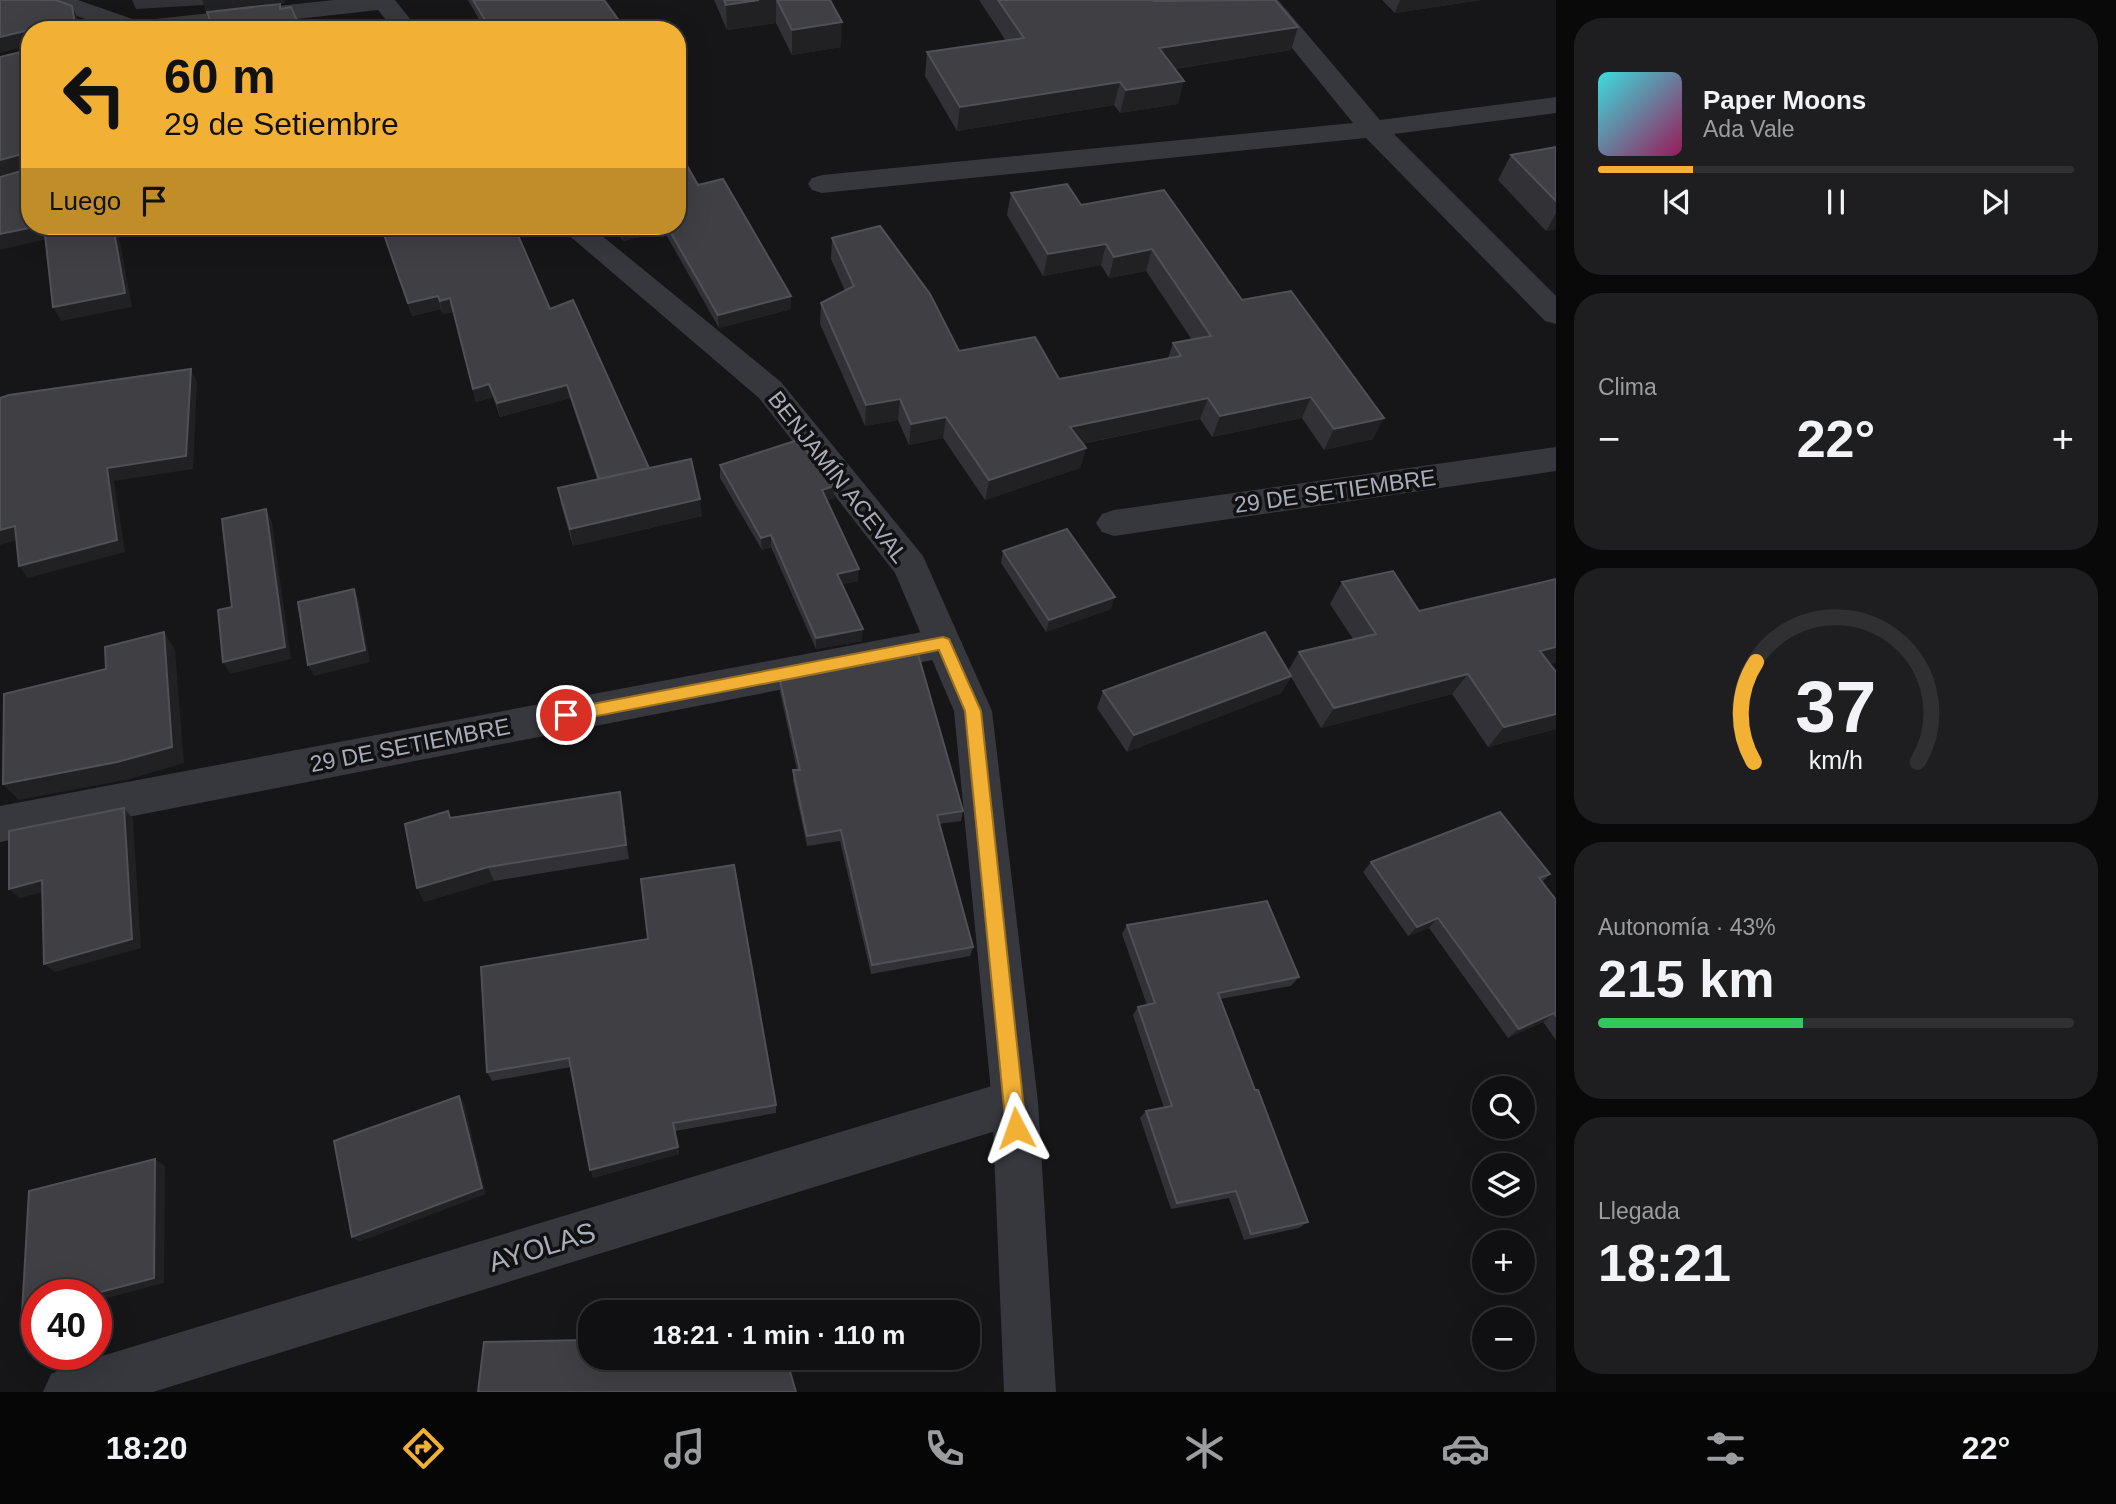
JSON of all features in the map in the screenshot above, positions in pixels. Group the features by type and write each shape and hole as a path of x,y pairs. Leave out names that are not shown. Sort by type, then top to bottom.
{"street":[{"path":"1265,0 1373,130 1556,314"},
{"path":"205,21 390,1 402,21"},
{"path":"0,3 63,3 110,21"},
{"path":"822,184 1373,130 1556,105"},
{"name":"BENJAMÍN ACEVAL","path":"583,235 770,390 910,566 973,711 1015,1102 1030,1392"},
{"name":"29 DE SETIEMBRE","path":"1114,523 1556,458"},
{"name":"29 DE SETIEMBRE","path":"0,824 943,643"},
{"name":"AYOLAS","path":"69,1392 1015,1102"}],"building":[{"path":"0,0 56,0 72,6 74,21 21,21 21,32 0,37"},
{"path":"473,0 604,0 619,21 486,21"},
{"path":"724,0 759,0 726,5"},
{"path":"777,0 830,0 842,22 792,30"},
{"path":"998,0 1275,0 1298,27 1159,48 1184,81 1126,90 1120,82 960,107 927,52 1024,38"},
{"path":"280,4 280,9 291,7 297,21 210,21 207,12"},
{"path":"21,52 21,154 0,160 0,57"},
{"path":"1556,147 1556,201 1511,155"},
{"path":"686,164 698,185 723,179 791,296 718,315 672,235 686,235"},
{"path":"21,171 21,230 0,234 0,177"},
{"path":"1067,184 1081,205 1164,190 1242,300 1291,291 1384,418 1334,429 1311,397 1220,416 1208,398 1070,427 1086,448 989,480 946,417 911,424 900,399 866,405 821,303 854,286 832,238 880,226 930,294 959,351 1035,337 1059,379 1181,356 1173,343 1211,336 1152,249 1114,257 1106,244 1048,254 1011,193"},
{"path":"45,235 115,235 125,293 53,307"},
{"path":"384,235 518,235 550,309 573,300 649,468 599,479 567,385 497,403 489,384 473,389 450,298 440,301 438,296 408,303"},
{"path":"191,369 186,456 107,468 117,540 19,566 15,526 0,530 0,398"},
{"path":"798,440 834,486 822,490 859,569 837,574 863,629 816,638 771,535 761,538 720,465"},
{"path":"691,459 700,499 570,529 558,488"},
{"path":"266,509 285,647 223,662 218,610 232,607 222,519"},
{"path":"1067,529 1115,597 1049,620 1003,551"},
{"path":"1393,571 1419,611 1556,579 1556,647 1540,651 1556,672 1556,714 1504,727 1468,674 1334,708 1299,652 1376,634 1342,582"},
{"path":"354,589 365,650 308,665 298,602"},
{"path":"164,632 172,747 117,762 3,784 4,694 106,669 105,647"},
{"path":"1265,632 1291,676 1134,735 1103,691"},
{"path":"918,654 963,811 937,815 973,947 872,965 841,830 807,836 793,770 800,770 780,681"},
{"path":"620,792 626,845 488,867 417,888 405,824 448,811 450,818"},
{"path":"124,808 132,939 44,964 42,880 9,889 9,831"},
{"path":"1500,812 1550,874 1539,878 1556,900 1556,1016 1554,1013 1519,1029 1438,918 1417,927 1371,862"},
{"path":"734,865 776,1105 673,1123 678,1147 590,1170 569,1058 487,1072 481,967 648,939 641,879"},
{"path":"1267,901 1299,977 1218,993 1308,1222 1251,1234 1236,1191 1177,1203 1146,1111 1172,1106 1138,1007 1155,1003 1127,925"},
{"path":"459,1096 482,1188 352,1237 334,1141"},
{"path":"155,1159 154,1278 112,1289 112,1279 24,1279 29,1191"},
{"path":"578,1340 578,1370 790,1370 796,1392 478,1392 484,1342"}],"route":[{"path":"566,715 943,643 973,711 1016,1128"}]}
